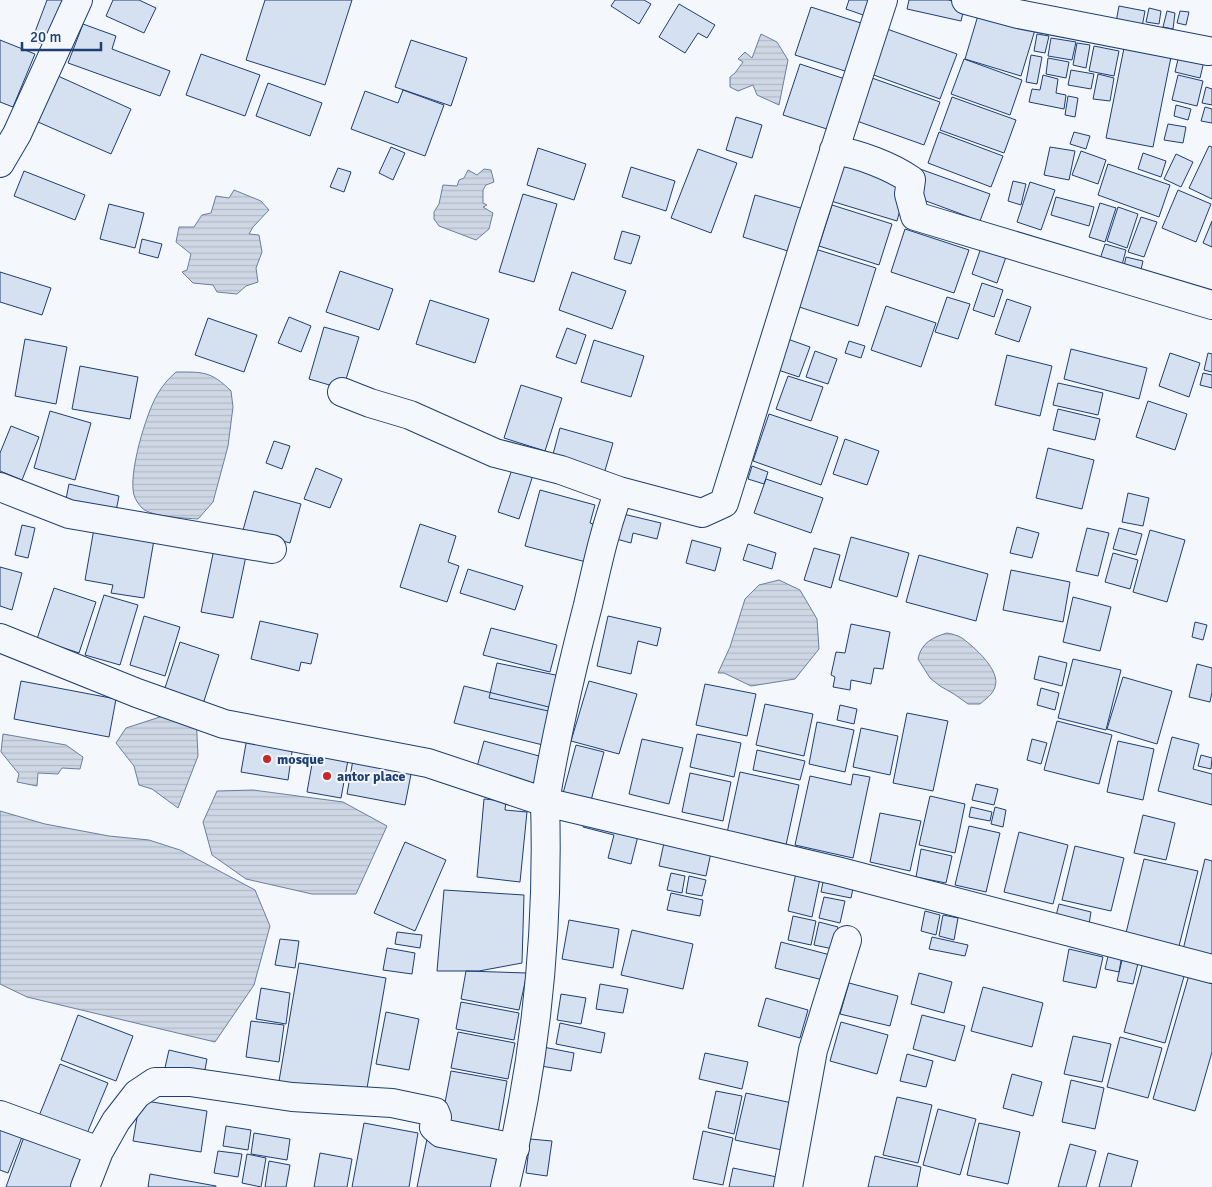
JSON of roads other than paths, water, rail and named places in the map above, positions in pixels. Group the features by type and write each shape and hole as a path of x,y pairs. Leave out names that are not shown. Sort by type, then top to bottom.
{"street":[{"path":"0,163 17,134 78,0"},
{"path":"342,392 410,416 494,453 561,470 619,491 702,513 724,504 834,150 883,0"},
{"path":"966,0 1018,14 1211,52"},
{"path":"834,150 854,154 897,170 911,180 909,194 916,216 1212,305"},
{"path":"0,487 68,514 272,549"},
{"path":"505,1187 515,1148 532,1053 544,927 547,854 545,802 554,746 610,516 619,491"},
{"path":"0,638 137,693 224,724 428,763 545,802 836,871 1212,969"},
{"path":"788,1187 813,1050 847,940"},
{"path":"85,1187 99,1151 116,1121 137,1094 156,1082 190,1082 292,1097 392,1103 420,1108 435,1112 434,1127 441,1132 515,1148"},
{"path":"0,1115 99,1151"}],"place":[{"name":"mosque","path":"267,759"},
{"name":"antor place","path":"327,776"}]}
